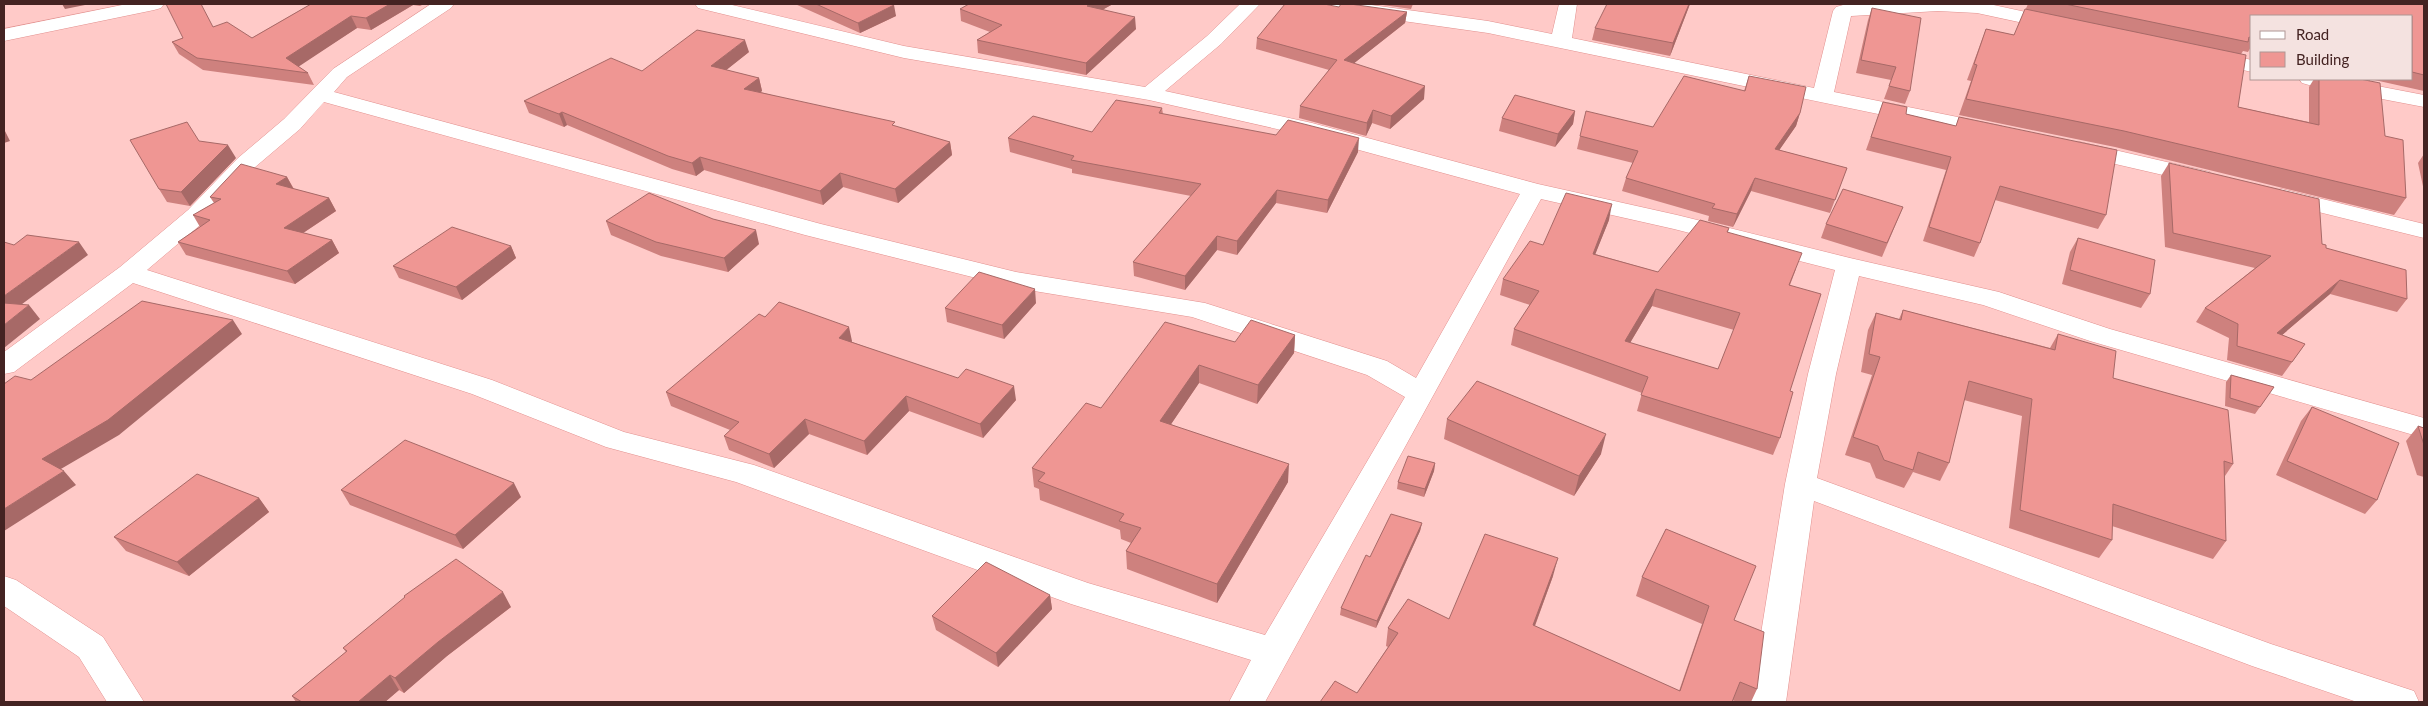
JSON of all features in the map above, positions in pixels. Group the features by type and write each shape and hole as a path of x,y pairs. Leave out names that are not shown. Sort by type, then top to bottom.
{"street":[{"path":"4,35 154,4"},
{"path":"4,365 129,273 198,215 246,163 292,124 340,73 444,4"},
{"path":"705,4 904,52 1150,94 1312,130 1534,190 1677,222 1849,266 1990,298 2100,335 2424,428"},
{"path":"1150,94 1214,40 1251,4"},
{"path":"1325,4 1488,27 2012,135"},
{"path":"1561,42 1568,4"},
{"path":"1823,95 1840,8 1938,5 1977,7 2078,29"},
{"path":"2187,52 2250,66"},
{"path":"2314,80 2424,101"},
{"path":"321,95 814,230 1016,280 1196,309 1280,338 1377,368 1421,394"},
{"path":"2059,144 2221,181"},
{"path":"1247,702 1272,652 1421,394 1534,190"},
{"path":"2260,191 2424,231"},
{"path":"1768,702 1800,484 1832,323 1849,266"},
{"path":"129,273 482,388 616,440 743,473 1083,595 1272,652"},
{"path":"1800,484 2264,656 2401,702"},
{"path":"4,589 90,647 126,702"}],"building":[{"path":"166,4 201,4 213,27 227,22 252,38 311,4 390,4 366,18 351,16 286,58 308,73 197,58 172,42 183,38"},
{"path":"816,4 890,4 894,5 858,23"},
{"path":"969,4 1091,4 1087,6 1135,17 1086,63 977,40 1002,25 960,9"},
{"path":"1285,4 1324,4 1339,7 1341,4 1350,4 1407,12 1344,60 1425,86 1391,116 1373,110 1367,123 1300,106 1337,60 1257,38"},
{"path":"1607,4 1689,4 1673,43 1595,28"},
{"path":"2065,4 2424,4 2424,75 2413,72 2413,15 2250,15 2250,37 2248,42"},
{"path":"1872,8 1921,18 1910,91 1889,86 1896,67 1861,60"},
{"path":"2025,9 2246,55 2238,107 2319,125 2319,80 2365,80 2380,83 2385,136 2403,140 2406,198 2124,131 1966,99 1977,65 1974,64 1986,29 2014,35"},
{"path":"697,30 745,40 711,66 759,78 744,89 895,122 892,125 950,142 895,189 840,173 820,191 700,157 692,163 668,156 562,112 559,114 524,101 611,58 642,71"},
{"path":"1684,76 1745,91 1749,76 1806,87 1800,113 1775,149 1847,168 1835,200 1755,178 1737,214 1712,208 1715,204 1626,178 1638,151 1580,136 1586,111 1653,127"},
{"path":"1515,95 1575,111 1558,134 1502,118"},
{"path":"1116,100 1162,108 1159,113 1276,135 1288,120 1359,138 1328,200 1277,190 1237,241 1217,236 1185,276 1133,262 1201,184 1071,160 1074,156 1008,138 1033,116 1092,132"},
{"path":"1883,102 1907,107 1906,114 1956,126 1959,117 2117,150 2106,215 2000,186 1980,243 1929,227 1951,157 1871,137"},
{"path":"187,122 199,141 228,145 181,192 159,189 130,140"},
{"path":"2169,163 2319,199 2322,244 2326,245 2326,248 2406,270 2407,299 2340,280 2277,333 2305,344 2292,362 2237,346 2238,324 2205,308 2271,256 2173,233"},
{"path":"241,164 287,177 276,184 329,198 284,228 332,240 287,271 178,242 210,220 193,215 221,199 210,197"},
{"path":"1843,189 1903,207 1887,243 1826,224"},
{"path":"649,193 713,219 756,230 724,258 656,242 606,221"},
{"path":"1566,193 1612,204 1593,254 1658,272 1700,220 1729,228 1727,232 1802,253 1789,285 1821,294 1790,391 1793,392 1780,438 1641,395 1648,377 1514,329 1539,291 1503,279 1530,241 1543,245","holes":["1656,289 1740,313 1718,369 1625,341"]},
{"path":"452,227 511,246 456,287 393,266"},
{"path":"27,235 79,242 4,296 4,242 14,245"},
{"path":"2078,238 2155,260 2150,294 2070,270"},
{"path":"979,272 1035,289 1002,325 945,308"},
{"path":"142,301 233,320 108,420 42,459 64,471 4,509 4,384 15,376 31,380"},
{"path":"779,302 849,327 839,338 958,378 966,369 1014,386 980,424 906,396 864,441 805,419 769,454 724,436 739,422 666,392 759,314 765,317"},
{"path":"4,303 29,305 4,325"},
{"path":"1903,310 2055,350 2058,334 2116,351 2113,378 2228,410 2233,464 2224,461 2226,541 2113,504 2112,540 2020,510 2032,399 1969,381 1949,463 1918,452 1913,470 1884,460 1878,446 1853,437 1880,357 1869,354 1876,313 1901,320"},
{"path":"1251,320 1295,335 1258,385 1199,365 1160,421 1289,464 1217,584 1126,551 1141,528 1119,521 1124,514 1038,481 1045,473 1032,468 1086,403 1101,408 1165,322 1235,342"},
{"path":"2231,375 2274,387 2260,407 2230,398"},
{"path":"1477,381 1606,434 1579,476 1447,419"},
{"path":"2312,407 2399,443 2377,500 2287,461"},
{"path":"2418,426 2424,428 2424,445"},
{"path":"405,440 514,483 455,535 341,490"},
{"path":"1408,456 1435,463 1425,489 1398,482"},
{"path":"197,474 259,498 177,562 114,537"},
{"path":"1391,514 1422,523 1377,621 1341,608 1366,555 1370,557"},
{"path":"1666,529 1756,566 1734,620 1764,632 1757,689 1740,682 1732,702 1320,702 1335,681 1357,693 1398,633 1388,628 1408,599 1449,619 1485,534 1558,558 1533,625 1680,691 1709,606 1642,577"},
{"path":"456,559 503,592 395,678 390,675 358,702 302,702 292,696 347,651 343,648 404,596"},
{"path":"986,562 1050,595 996,653 932,616"}]}
